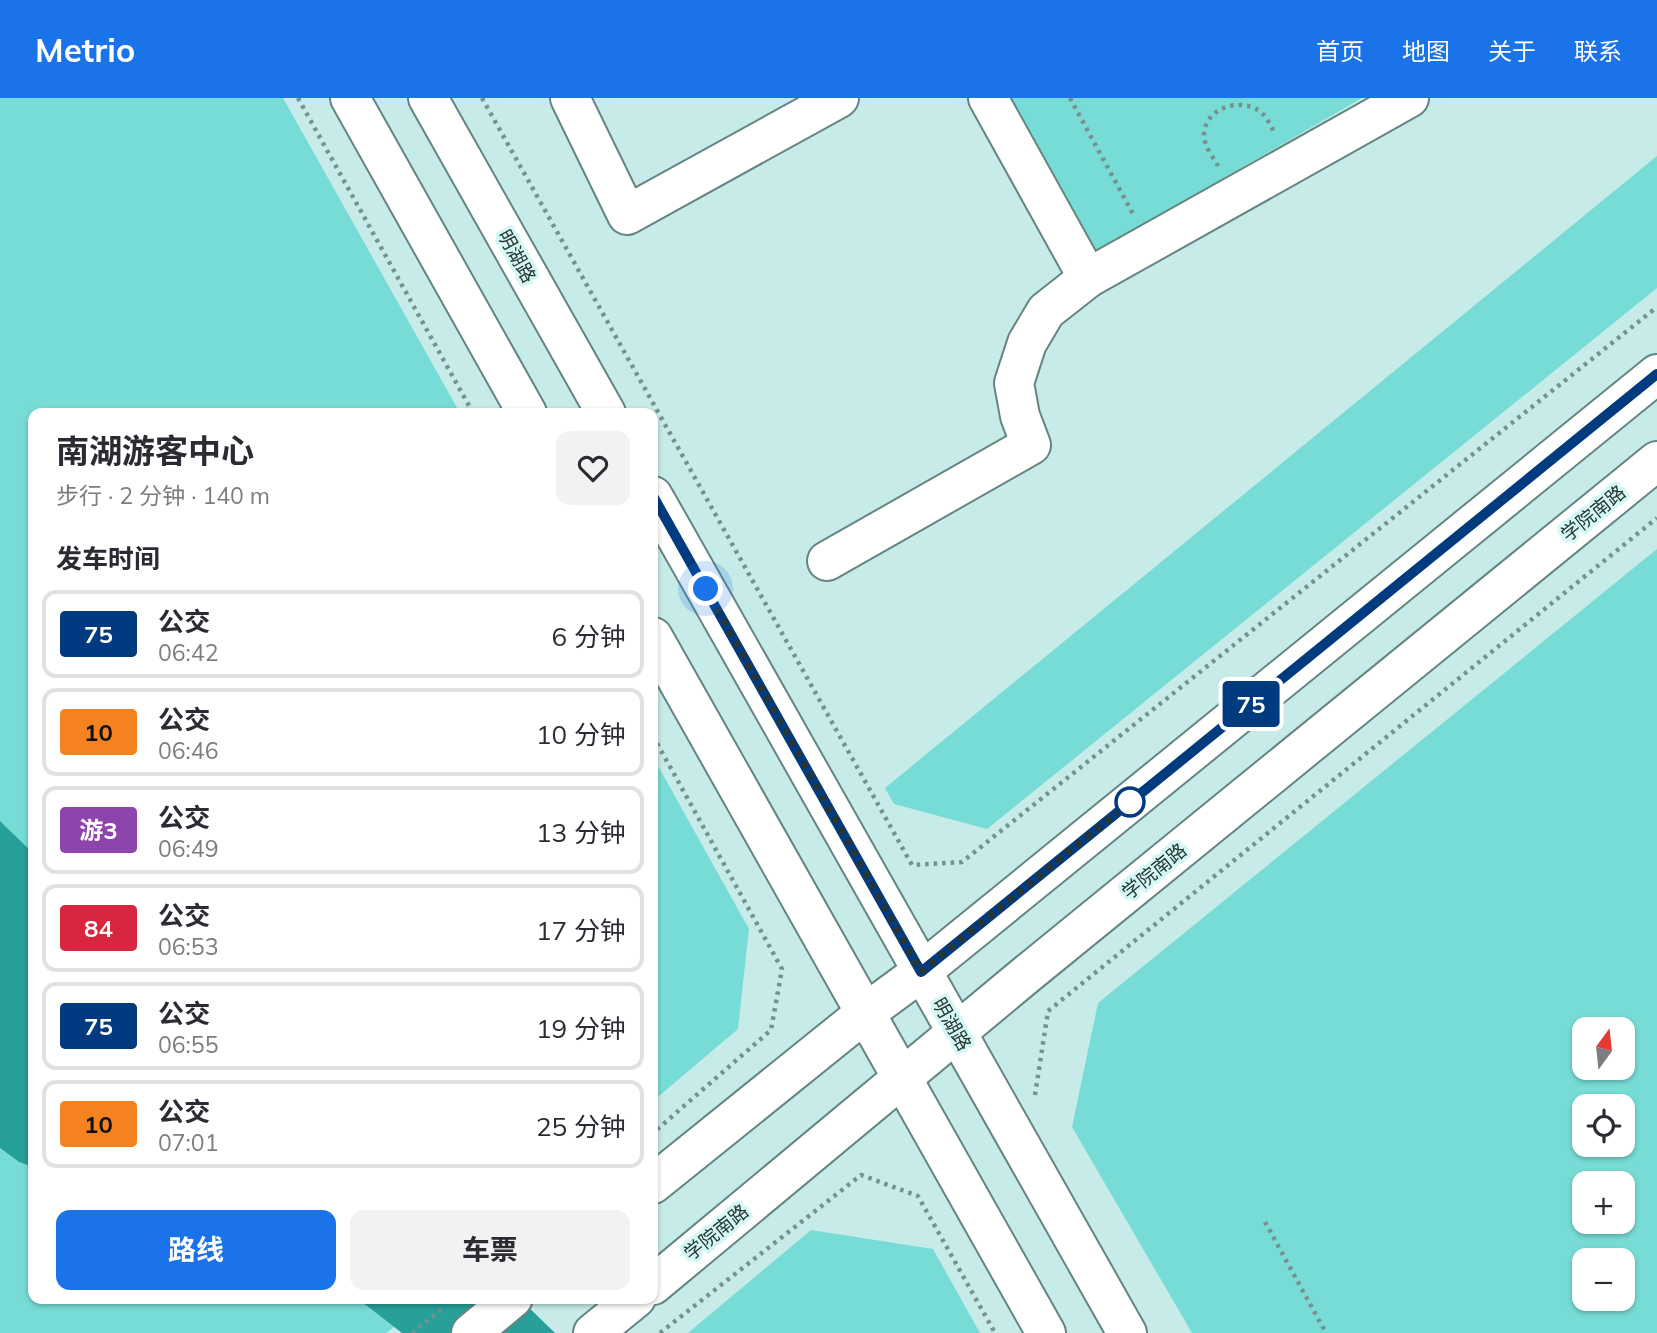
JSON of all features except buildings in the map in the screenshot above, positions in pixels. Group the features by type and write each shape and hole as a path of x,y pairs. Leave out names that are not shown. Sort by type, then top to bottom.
{"main road":[{"path":"350,98 524,408"},
{"name":"明湖路","path":"428,98 603,408"},
{"path":"570,98 627,215 839,98"},
{"path":"988,98 1088,278"},
{"path":"827,561 1031,445 1020,416 1014,383 1027,343 1046,311 1088,278 1409,98"},
{"path":"658,1180 864,1014 921,972 1657,374"},
{"name":"学院南路","path":"658,1280 957,1032 1657,461"},
{"name":"明湖路","path":"658,505 1127,1333"},
{"path":"658,646 1046,1333"},
{"path":"471,1333 506,1304"}],"path":[{"path":"298,98 470,408"},
{"path":"482,98 656,408"},
{"path":"1070,98 1148,243"},
{"path":"1220,98 1224,105"},
{"path":"1235,196 1207,146 1204,135 1208,122 1224,105 1243,103 1258,109 1268,119 1291,164"},
{"path":"658,412 912,865 962,862 1657,307"},
{"path":"1033,1104 1048,1011 1657,518"},
{"path":"658,745 782,969 771,1030 658,1129"},
{"path":"660,1333 861,1175 918,1196 995,1333"},
{"path":"1265,1222 1326,1333"},
{"path":"412,1333 444,1307"}],"shaded area":[{"path":"0,98 283,98 457,408 28,408 28,848 0,821"},
{"path":"1004,98 1362,98 1094,253"},
{"path":"1657,156 1657,288 987,829 894,804 885,788"},
{"path":"1657,549 1657,1333 1192,1333 1072,1127 1098,1003"},
{"path":"658,766 749,929 738,1029 658,1097"},
{"path":"0,821 28,848 28,1165 0,1148"},
{"path":"0,1148 28,1165 28,1304 364,1304 394,1327 386,1333 0,1333"},
{"path":"811,1230 933,1249 980,1333 688,1333"},
{"path":"364,1304 525,1304 555,1333 402,1333"}],"bus line":[{"name":"75","path":"658,505 921,972 1657,374"}],"route":[{"path":"706,589 921,972 1130,802"}]}
